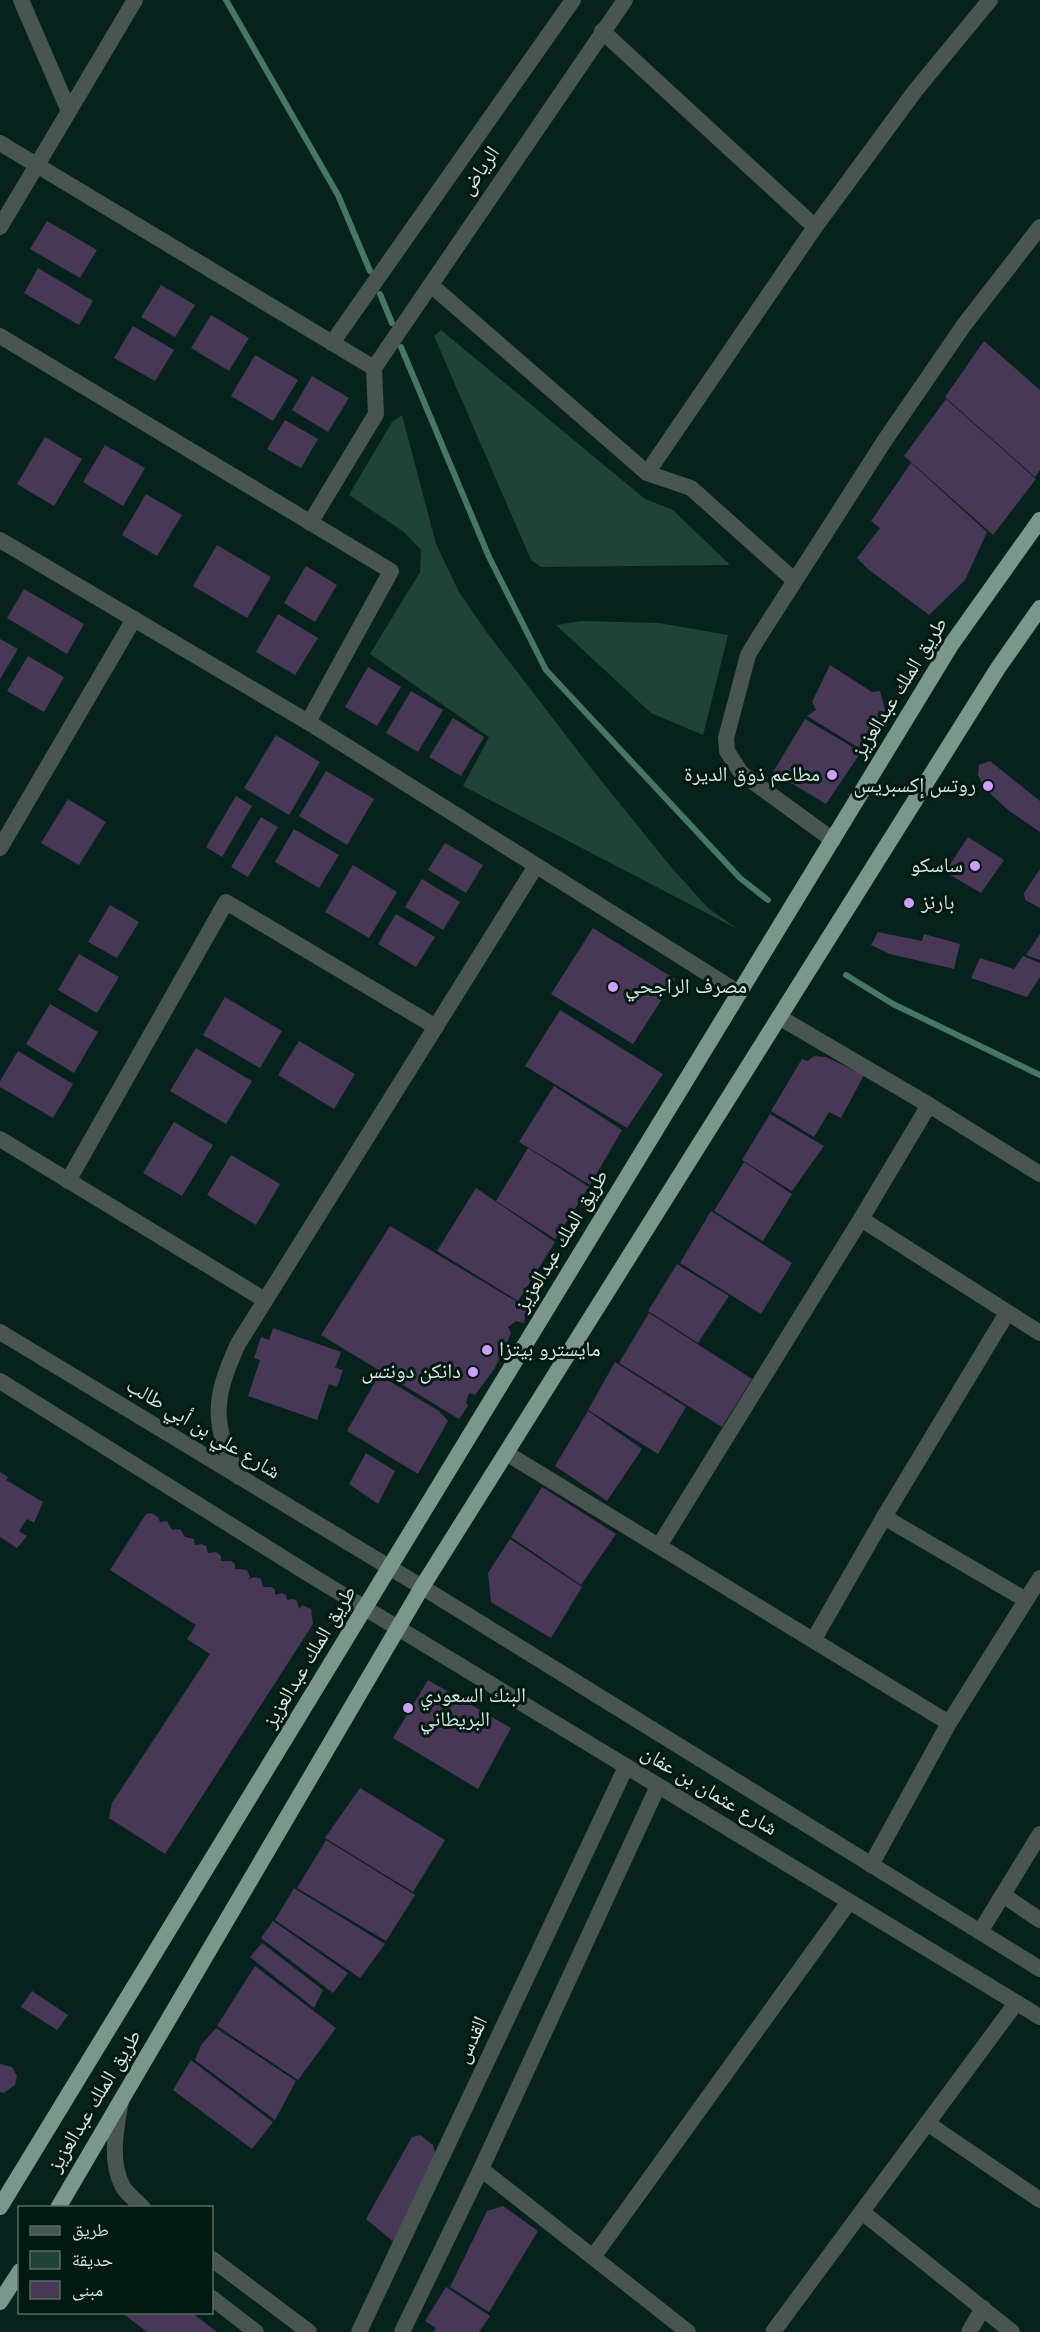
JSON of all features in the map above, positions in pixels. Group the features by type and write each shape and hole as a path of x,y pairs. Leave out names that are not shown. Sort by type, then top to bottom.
{"highway":[{"name":"طريق الملك عبدالعزيز","path":"0,2207 361,1605 951,645 1040,520"},
{"name":"طريق الملك عبدالعزيز","path":"59,2206 422,1587 998,668 1040,608"},
{"path":"0,2302 18,2274"}],"street":[{"path":"21,0 69,111"},
{"path":"0,226 135,0"},
{"name":"الرياض","path":"374,368 625,0"},
{"path":"647,473 815,227 915,91 990,0"},
{"name":"الرياض","path":"332,343 570,1"},
{"path":"602,31 815,227"},
{"path":"0,143 374,368 376,414 310,523"},
{"path":"833,840 741,772 727,752 726,738 748,655 885,440 964,325 1040,227"},
{"path":"431,285 647,473 691,488 794,580"},
{"path":"0,336 391,572 308,722"},
{"path":"0,540 308,722 739,993"},
{"path":"0,848 134,619"},
{"path":"239,1477 225,1449 219,1426 219,1400 227,1368 238,1344 536,866"},
{"path":"68,1181 226,902 436,1027"},
{"path":"779,1017 929,1105 1040,1174"},
{"path":"659,1546 929,1105"},
{"path":"0,1139 265,1300"},
{"path":"861,1219 1040,1333"},
{"path":"814,1639 884,1517 1007,1313"},
{"name":"شارع علي بن أبي طالب","path":"0,1332 387,1565"},
{"path":"0,1381 361,1605"},
{"path":"506,1453 949,1722"},
{"path":"884,1517 1026,1600"},
{"name":"شارع عثمان بن عفان","path":"387,1565 1040,1969"},
{"path":"872,1865 949,1722 1040,1578"},
{"name":"شارع عثمان بن عفان","path":"361,1605 1040,2017"},
{"name":"القدس","path":"359,2332 626,1767"},
{"path":"402,2332 481,2169 658,1786"},
{"path":"980,1932 1040,1834"},
{"path":"1002,1896 1040,1920"},
{"path":"593,2257 849,1902"},
{"path":"773,2332 1016,2002"},
{"path":"121,2102 115,2137 117,2165 124,2188 141,2206"},
{"path":"927,2123 1040,2200"},
{"path":"481,2169 688,2332"},
{"path":"862,2212 1012,2332"},
{"path":"213,2260 309,2332"},
{"path":"213,2299 256,2332"},
{"path":"969,2332 983,2308"}],"green space":[{"path":"441,330 645,499 673,510 730,565 541,567 531,560 434,336"},
{"path":"402,415 436,544 459,592 488,634 591,768 671,867 708,908 739,930 463,786 489,737 370,654 420,572 421,550 404,532 349,495 392,422"},
{"path":"581,621 659,623 728,635 703,735 651,713 556,625"}],"building":[{"path":"47,221 97,250 80,278 30,249"},
{"path":"38,268 93,301 79,325 24,293"},
{"path":"161,285 195,305 175,337 141,317"},
{"path":"211,315 249,338 229,371 191,348"},
{"path":"133,326 174,350 155,381 114,358"},
{"path":"984,341 1040,390 1040,470 1035,477 945,397"},
{"path":"255,355 298,380 273,421 231,396"},
{"path":"312,376 349,398 328,432 292,410"},
{"path":"946,399 1036,479 993,535 904,456"},
{"path":"285,420 318,439 301,468 267,449"},
{"path":"45,437 82,459 54,506 17,484"},
{"path":"105,445 145,468 123,506 83,482"},
{"path":"911,463 987,532 965,580 929,615 857,558 880,528 871,521"},
{"path":"146,494 182,515 157,556 122,535"},
{"path":"217,545 271,577 247,618 193,586"},
{"path":"306,566 337,585 315,622 284,603"},
{"path":"24,589 84,624 67,654 7,618"},
{"path":"278,614 318,638 295,675 256,652"},
{"path":"0,639 18,649 0,679"},
{"path":"28,656 64,677 44,712 7,691"},
{"path":"830,665 872,692 880,691 885,710 859,748 807,716 816,710 812,702"},
{"path":"368,667 401,687 377,726 345,707"},
{"path":"411,691 443,710 418,752 386,733"},
{"path":"453,718 484,737 461,776 429,757"},
{"path":"805,719 861,752 826,804 773,772"},
{"path":"276,735 320,762 289,815 244,788"},
{"path":"990,761 1040,801 1040,832 1008,810 984,788 978,775 979,765"},
{"path":"326,771 374,799 347,845 299,816"},
{"path":"236,796 252,806 222,857 206,847"},
{"path":"68,799 106,822 79,865 41,843"},
{"path":"261,817 278,827 248,877 231,867"},
{"path":"294,829 339,855 319,888 275,862"},
{"name":"ساسكو","path":"968,837 1004,860 981,893 945,872"},
{"path":"445,843 483,865 466,893 428,870"},
{"path":"353,865 397,892 369,938 325,912"},
{"path":"1040,869 1040,908 1025,900 1024,893"},
{"path":"422,879 460,902 443,930 405,907"},
{"path":"110,905 139,922 117,958 88,942"},
{"path":"396,914 435,937 416,967 378,944"},
{"name":"مصرف الراجحي","path":"593,928 675,979 633,1044 551,994"},
{"path":"878,932 922,941 924,934 960,944 954,969 890,954 871,945"},
{"path":"1040,934 1040,960 1026,955"},
{"path":"79,954 119,977 97,1013 58,990"},
{"path":"1023,956 1040,963 1040,977 1027,997 971,978 980,958 1014,969"},
{"path":"225,997 282,1031 260,1068 203,1035"},
{"path":"50,1004 98,1032 74,1073 26,1044"},
{"path":"560,1010 663,1074 627,1128 525,1066"},
{"path":"299,1041 355,1074 334,1109 278,1075"},
{"path":"196,1048 252,1081 226,1124 170,1091"},
{"path":"18,1051 73,1084 53,1118 0,1087 0,1081"},
{"path":"814,1056 826,1057 864,1075 841,1118 829,1112 814,1137 771,1111 802,1059 808,1061"},
{"path":"554,1086 622,1130 590,1185 519,1142"},
{"path":"770,1114 824,1146 792,1191 742,1160"},
{"path":"174,1122 213,1145 182,1196 143,1173"},
{"path":"528,1148 589,1187 555,1239 496,1201"},
{"path":"231,1155 280,1184 256,1225 207,1195"},
{"path":"744,1162 792,1194 763,1241 714,1211"},
{"path":"476,1188 555,1242 518,1301 437,1251"},
{"path":"711,1211 792,1263 761,1314 680,1263"},
{"path":"390,1226 522,1305 526,1311 524,1323 516,1321 508,1327 511,1333 495,1368 475,1395 469,1393 466,1402 468,1406 459,1419 321,1335"},
{"path":"677,1264 729,1296 698,1343 648,1311"},
{"path":"649,1313 752,1379 722,1427 619,1363"},
{"path":"273,1328 341,1352 335,1368 343,1370 337,1387 329,1384 317,1420 248,1396 260,1360 254,1358 261,1337 269,1340"},
{"path":"615,1362 686,1407 658,1454 588,1410"},
{"path":"379,1375 439,1411 448,1421 418,1474 347,1431"},
{"path":"588,1411 642,1449 607,1501 555,1466"},
{"path":"366,1453 395,1471 378,1504 349,1484"},
{"path":"0,1472 8,1477 6,1480 43,1502 34,1523 27,1519 19,1531 27,1536 17,1548 0,1537"},
{"path":"542,1487 616,1534 581,1585 511,1537"},
{"path":"151,1513 158,1517 160,1522 167,1521 172,1530 180,1529 185,1537 194,1539 195,1545 206,1546 208,1553 216,1552 221,1556 221,1561 231,1561 235,1564 235,1569 247,1570 250,1577 248,1579 255,1577 261,1579 263,1587 272,1587 275,1595 282,1593 286,1595 287,1600 297,1601 299,1609 302,1605 311,1609 313,1624 165,1854 109,1818 112,1803 210,1654 187,1639 196,1625 110,1570 146,1514"},
{"path":"510,1539 582,1587 551,1638 491,1602 488,1573"},
{"path":"428,1680 511,1728 478,1789 393,1738"},
{"path":"360,1788 445,1840 413,1892 325,1838"},
{"path":"326,1840 415,1895 386,1941 297,1888"},
{"path":"294,1888 385,1944 360,1978 275,1920"},
{"path":"273,1921 348,1973 333,1993 261,1938"},
{"path":"262,1943 323,1990 314,2008 250,1957"},
{"path":"255,1966 336,2028 298,2080 217,2026"},
{"path":"32,1991 68,2015 57,2030 21,2007"},
{"path":"216,2028 296,2081 275,2120 195,2060 201,2045"},
{"path":"191,2060 273,2122 252,2149 173,2090"},
{"path":"0,2064 12,2067 17,2076 15,2085 4,2093 0,2092"},
{"path":"420,2135 433,2145 436,2157 395,2243 366,2219 412,2137"},
{"path":"503,2206 538,2231 489,2312 450,2287 487,2211"},
{"path":"446,2287 490,2316 479,2332 433,2332 436,2328 425,2321"},
{"path":"124,2314 194,2314 217,2332 147,2332"}],"waterway":[{"path":"226,0 338,195 370,271"},
{"path":"380,294 392,323"},
{"path":"401,347 489,557 546,670 740,878 768,900"},
{"path":"846,975 893,1004 1040,1075"}],"place":[{"name":"مطاعم ذوق الديرة","path":"832,775"},
{"name":"روتس إكسبريس","path":"988,786"},
{"name":"ساسكو","path":"975,866"},
{"name":"بارنز","path":"909,903"},
{"name":"مصرف الراجحي","path":"613,987"},
{"name":"مايسترو بيتزا","path":"487,1350"},
{"name":"دانكن دونتس","path":"473,1372"},
{"name":"البنك السعودي البريطاني","path":"408,1708"}]}
